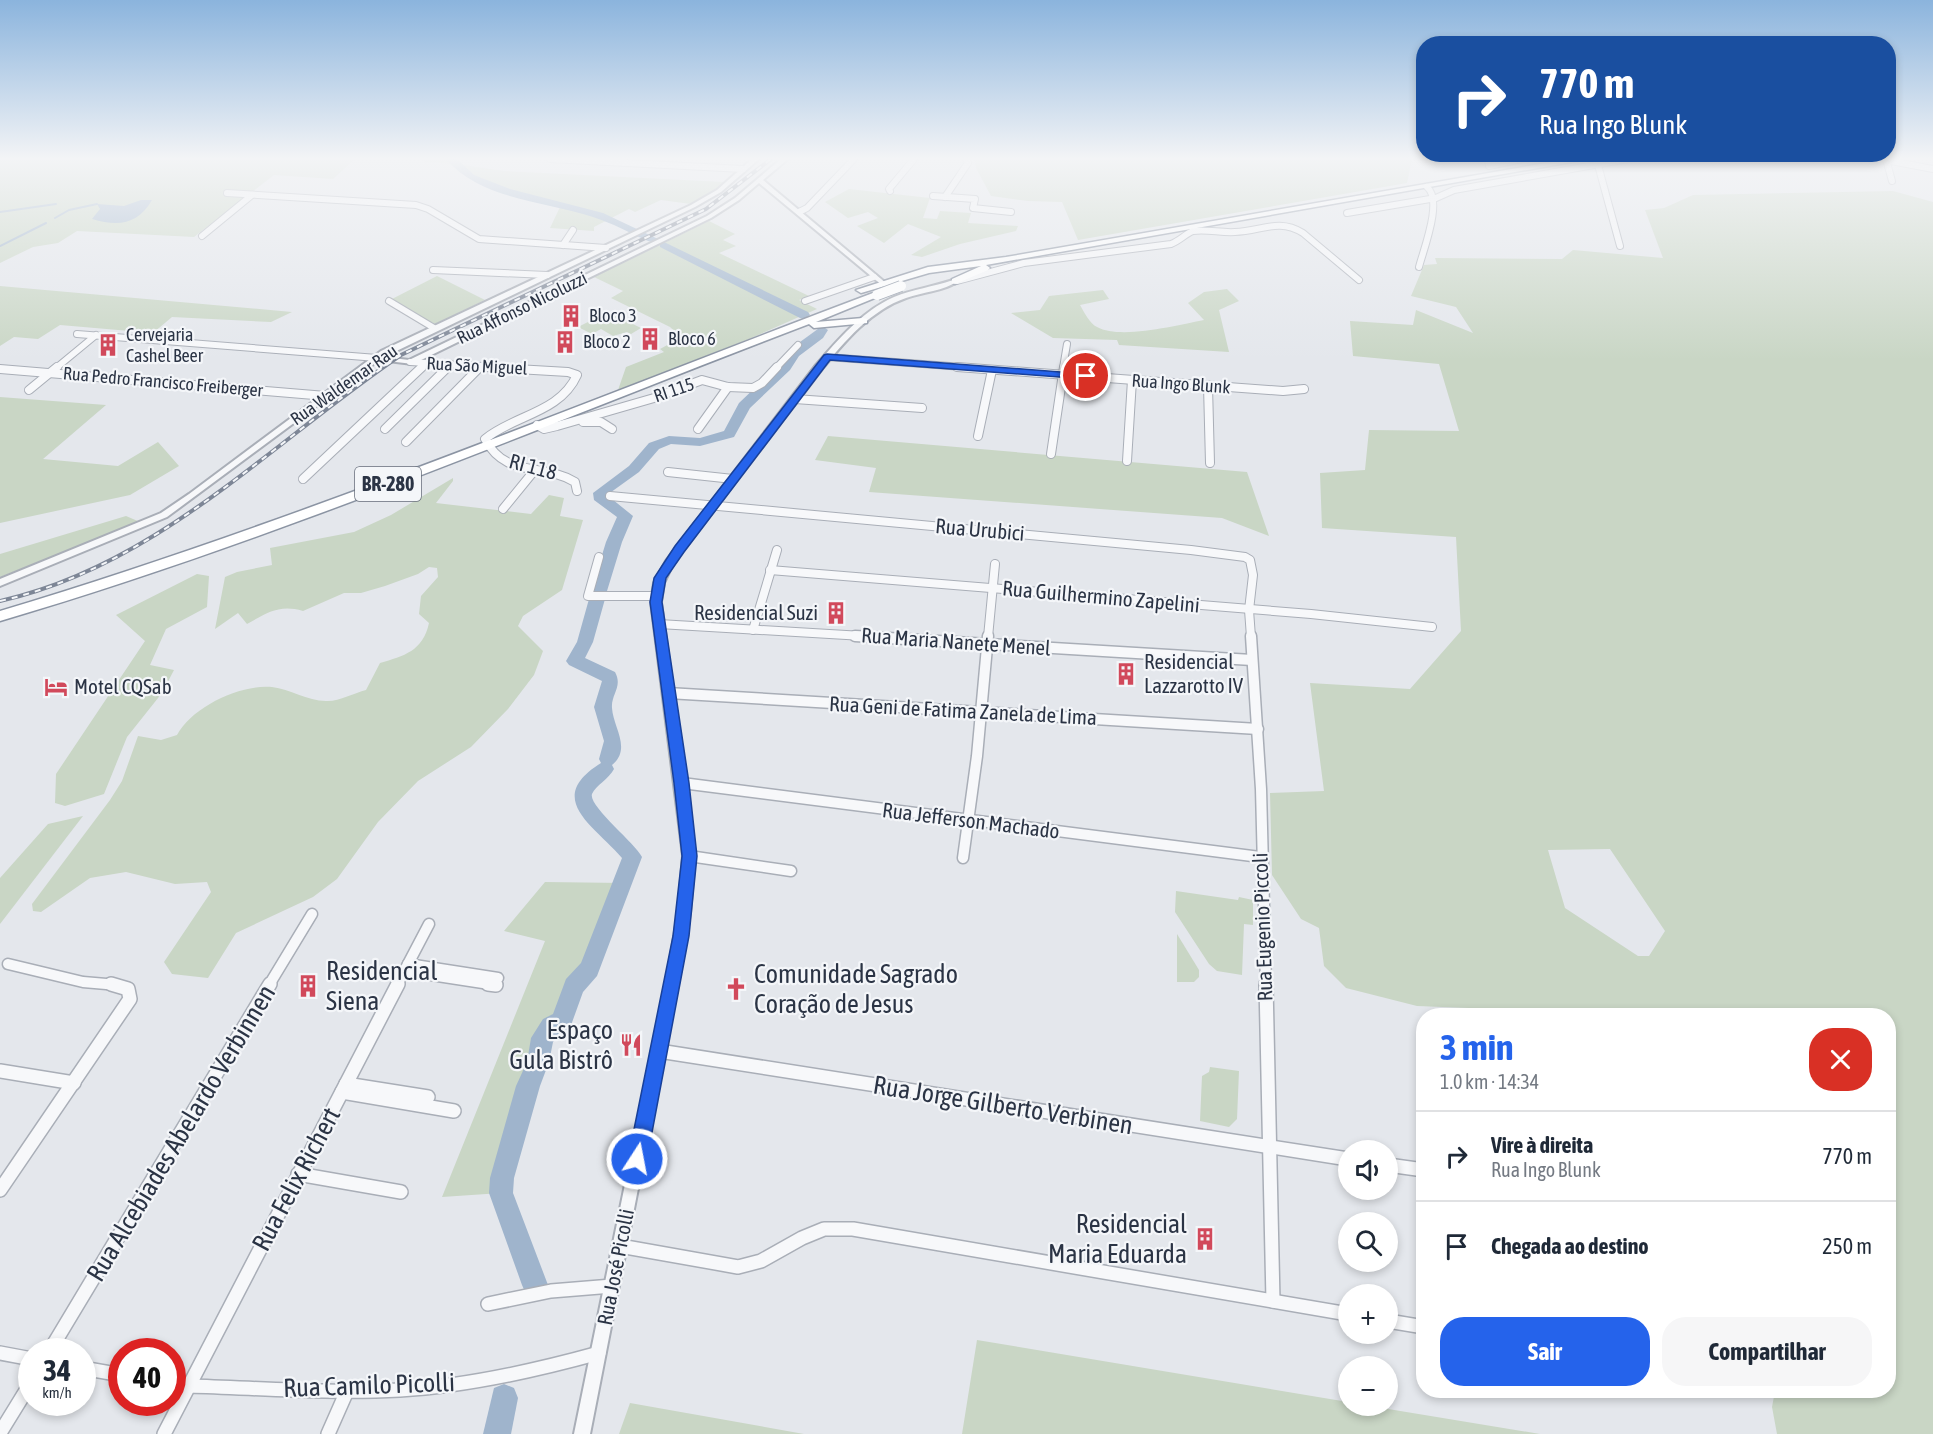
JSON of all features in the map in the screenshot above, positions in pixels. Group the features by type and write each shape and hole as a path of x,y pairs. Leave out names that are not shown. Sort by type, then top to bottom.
{"highway":[{"name":"BR-280","path":"0,616 113,583 231,544 877,295 901,292 1006,262 1209,226"},
{"path":"770,335 878,280 928,270 1006,262"},
{"path":"955,281 1006,262"},
{"path":"770,335 809,326 863,321"},
{"path":"840,322 854,330"}],"street":[{"path":"202,236 214,226"},
{"path":"457,226 479,239 606,248"},
{"name":"Rua Waldemar Rau","path":"0,584 89,548 172,510 377,358 434,328 651,226"},
{"name":"Rua Affonso Nicoluzzi","path":"410,362 691,226"},
{"path":"815,226 878,280 901,292"},
{"path":"1229,226 1235,232"},
{"path":"1183,232 1202,230 1235,232 1280,226"},
{"path":"1289,226 1300,230 1359,280"},
{"path":"1419,267 1429,226"},
{"path":"1615,226 1620,246"},
{"path":"562,245 573,230"},
{"path":"434,270 547,275"},
{"path":"805,301 878,280"},
{"name":"Rua José Picolli","path":"582,1434 684,913 689,856 682,783 656,596 660,578 669,563 827,357 863,321 901,292 955,281"},
{"path":"389,301 434,328"},
{"name":"Rua São Miguel","path":"77,334 410,362 568,372 577,375 566,393 539,411 490,435 485,439 487,445"},
{"path":"28,390 96,335"},
{"path":"1051,453 1067,344"},
{"name":"RI 115","path":"537,425 543,429 557,426 654,398 702,380 728,387 747,389 758,386 798,345"},
{"name":"Rua Ingo Blunk","path":"827,357 1248,389 1283,391 1304,389"},
{"path":"303,479 426,363"},
{"path":"385,429 451,364"},
{"path":"456,386 478,366"},
{"path":"406,442 478,366"},
{"name":"Rua Pedro Francisco Freiberger","path":"0,369 326,396"},
{"path":"978,436 992,370"},
{"path":"1127,461 1132,380"},
{"path":"1208,386 1210,464"},
{"path":"698,429 728,387"},
{"path":"795,399 922,408"},
{"path":"557,426 596,421 612,429"},
{"name":"RI 118","path":"487,445 504,461 534,471 568,477 575,482 577,491"},
{"path":"503,509 534,471"},
{"path":"668,472 733,479"},
{"name":"Rua Urubici","path":"610,496 1179,548 1245,557"},
{"path":"753,630 777,550"},
{"path":"599,557 588,596 656,596"},
{"name":"Rua Eugenio Piccoli","path":"1245,557 1250,560 1253,567 1249,610 1258,729 1273,1301"},
{"path":"963,858 982,712 995,564"},
{"name":"Rua Guilhermino Zapelini","path":"770,570 1311,614 1432,627"},
{"name":"Rua Maria Nanete Menel","path":"659,624 1252,660"},
{"name":"Rua Geni de Fatima Zanela de Lima","path":"668,693 1258,729"},
{"name":"Rua Jefferson Machado","path":"682,783 1260,857"},
{"path":"689,856 791,872"},
{"name":"Rua Alcebiades Abelardo Verbinnen","path":"57,1338 312,914"},
{"name":"Rua Felix Richert","path":"164,1434 429,924"},
{"path":"0,1190 130,999 128,989 115,984 83,982 8,964"},
{"path":"407,967 497,981"},
{"name":"Rua Jorge Gilberto Verbinen","path":"658,1051 1338,1157"},
{"path":"0,1071 74,1083"},
{"path":"344,1088 428,1097"},
{"path":"344,1088 454,1111"},
{"path":"1398,1166 1416,1169"},
{"path":"298,1174 401,1192"},
{"path":"620,1246 738,1267 752,1266 802,1238 826,1228 853,1229 1338,1312"},
{"path":"488,1304 551,1291 612,1286"},
{"path":"1398,1323 1416,1326"},
{"path":"0,1353 18,1356"},
{"name":"Rua Camilo Picolli","path":"186,1385 347,1391 441,1386 479,1380 599,1353"},
{"path":"328,1434 347,1391"},
{"path":"0,1433 18,1404"}],"green space":[{"path":"0,226 208,226 194,237 77,231 58,243 33,247 0,263"},
{"path":"551,226 596,226 594,231 550,228"},
{"path":"699,226 719,226 735,234 723,240 736,246 719,253 809,296 799,300 817,309 749,339 618,390 626,367 664,352 660,349 671,343 679,347 688,343 670,327 611,298 623,291 594,277"},
{"path":"857,226 906,226 884,243"},
{"path":"913,226 1018,226 1016,231 960,244 922,257 911,255 941,237"},
{"path":"1072,226 1159,226 1078,240"},
{"path":"1651,226 1933,226 1933,1434 1777,1434 1772,1407 1774,1398 1896,1398 1896,1008 1417,1006 1346,988 1324,966 1319,928 1301,919 1272,875 1270,793 1324,791 1310,683 1410,689 1461,631 1456,537 1322,528 1320,473 1365,470 1369,430 1459,431 1439,364 1353,356 1350,321 1413,325 1416,310 1473,333 1456,307 1411,296 1424,265 1437,264 1435,258 1562,259 1573,250 1663,258","holes":["1610,849 1665,931 1649,956 1638,956 1565,908 1548,850"]},
{"path":"437,276 485,300 435,324 390,300"},
{"path":"0,286 292,312 271,322 172,317 153,333 60,325 38,339 14,337 0,346"},
{"path":"1227,289 1239,301 1219,310 1229,352 1119,345 1117,340 1053,338 1011,313 1040,310 1049,296 1103,290 1109,299 1080,305 1087,318 1097,327 1107,331 1134,332 1204,320 1188,303 1204,292"},
{"path":"608,312 641,328 631,334 627,332 613,336 601,329 592,334 578,327"},
{"path":"0,397 106,405 43,459 118,466 158,442 179,466 130,495 0,523"},
{"path":"828,436 1247,472 1269,536 1222,518 869,492 876,468 815,460"},
{"path":"453,478 436,503 531,514 549,495 564,498 560,516 583,520 562,590 523,616 518,626 543,651 534,675 508,709 471,747 418,781 378,822 337,879 313,897 236,933 208,978 172,974 164,962 211,892 207,882 175,884 126,872 90,878 41,912 33,911 32,904 122,781 138,736 161,740 177,735 194,715 205,707 218,699 246,689 272,687 326,701 341,699 366,690 380,663 404,655 422,640 429,623 419,614 421,596 438,577 437,568 429,567 418,574 385,586 361,593 344,593 303,611 280,609 247,624 238,613 215,629 225,577 237,572 272,565 270,548 354,532 391,515"},
{"path":"126,516 140,522 0,577 0,554"},
{"path":"197,574 209,576 207,607 166,629 150,665 174,670 162,693 127,737 104,794 65,806 55,803 56,774 145,641 116,615"},
{"path":"83,816 0,924 0,878 48,824"},
{"path":"545,882 624,883 589,969 574,986 562,1021 549,1029 542,1039 538,1063 510,1144 501,1193 442,1197 545,941 504,931"},
{"path":"1176,891 1253,900 1253,925 1244,924 1242,975 1217,971 1209,964 1175,912"},
{"path":"1177,934 1199,970 1199,977 1194,982 1177,982"},
{"path":"1210,1067 1239,1071 1237,1119 1229,1127 1200,1121 1202,1076 1209,1072"},
{"path":"977,1340 1338,1400 1338,1416 1398,1416 1398,1411 1540,1434 962,1434"},
{"path":"630,1403 804,1434 619,1434"}],"waterway":[{"path":"0,246 40,226"},
{"path":"623,226 652,239"},
{"path":"664,245 804,315"},
{"path":"599,591 614,542 625,516 599,497 600,493 634,469 654,446 669,440 700,442 729,434 744,406 773,379 775,374 785,367 794,353 819,335 822,330"},
{"path":"597,599 585,642 575,661 609,677 611,683 603,707 613,741 608,759"},
{"path":"535,1285 501,1193 502,1178 528,1086 538,1062 542,1038 551,1027 562,1021 574,986 589,969 632,857 620,842 593,817 583,800 585,790 605,769"},
{"path":"497,1434 504,1398"}],"railway":[{"path":"0,601 57,584 111,560 162,531 211,498 401,355 671,226"}],"place":[{"name":"Bloco 3","path":"571,316"},
{"name":"Bloco 6","path":"650,339"},
{"name":"Bloco 2","path":"565,342"},
{"name":"Cervejaria Cashel Beer","path":"108,345"},
{"name":"Residencial Suzi","path":"836,613"},
{"name":"Residencial Lazzarotto IV","path":"1126,674"},
{"name":"Motel CQSab","path":"56,687"},
{"name":"Residencial Siena","path":"308,986"},
{"name":"Comunidade Sagrado Coração de Jesus","path":"736,989"},
{"name":"Espaço Gula Bistrô","path":"631,1045"},
{"name":"Residencial Maria Eduarda","path":"1205,1239"}],"route":[{"path":"637,1159 681,936 689,856 682,783 656,602 660,578 669,563 827,357 1086,376"}]}
